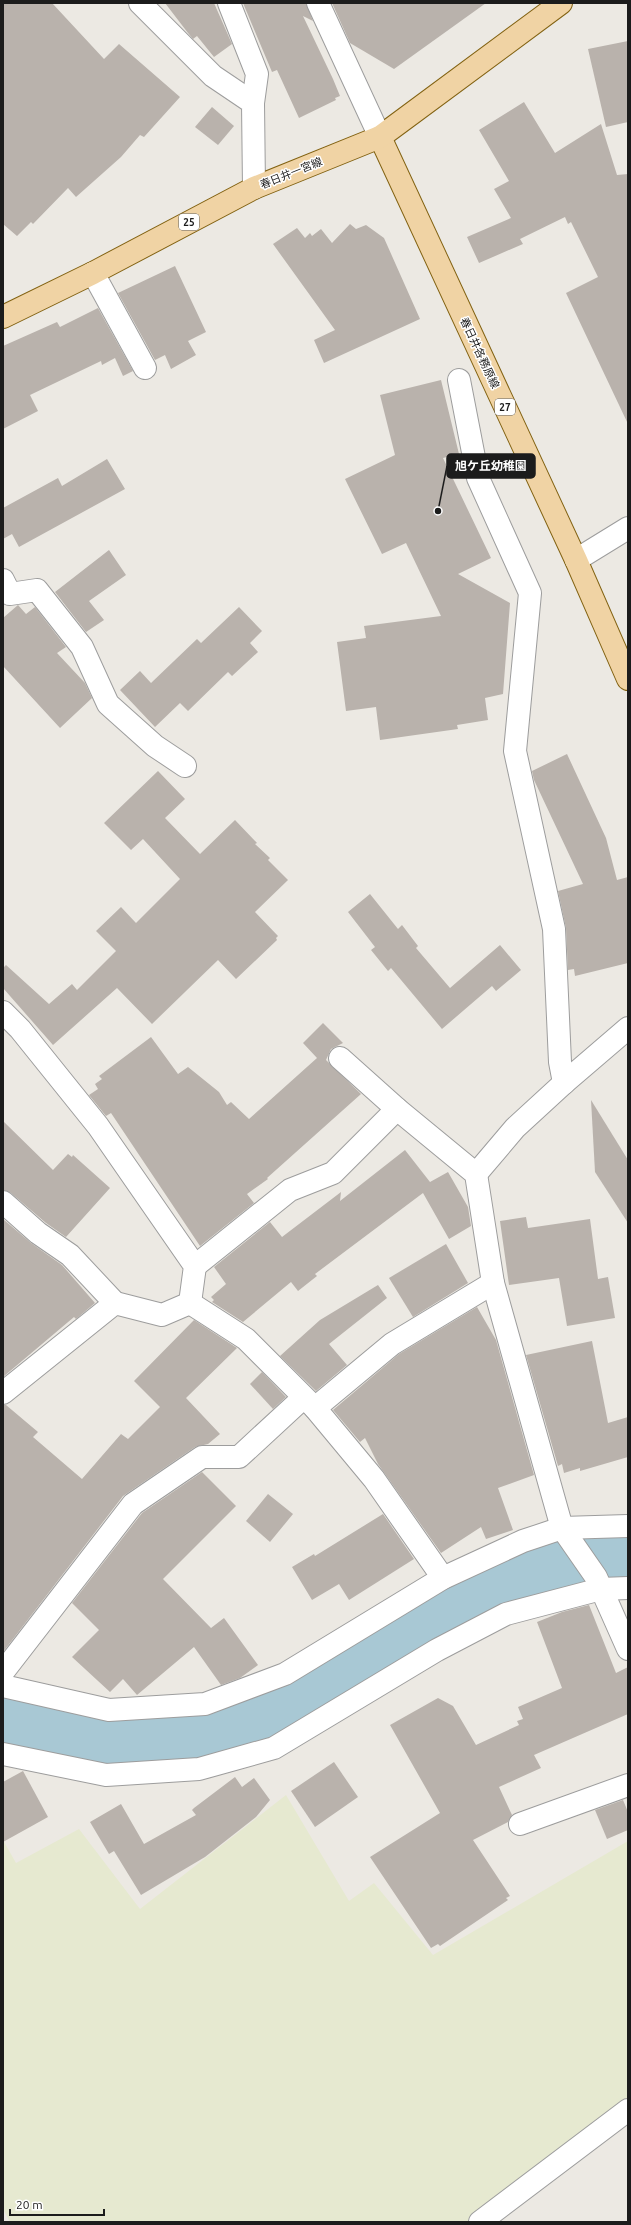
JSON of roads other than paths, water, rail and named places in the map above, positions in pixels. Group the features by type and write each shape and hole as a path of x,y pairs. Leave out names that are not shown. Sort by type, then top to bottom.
{"main road":[{"name":"春日井一宮線","path":"3,316 93,273 254,188 380,137 561,3"},
{"name":"春日井各務原線","path":"380,137 576,560 628,679"}],"street":[{"path":"140,3 213,76 253,103"},
{"path":"229,3 257,74 253,103 254,188"},
{"path":"318,3 380,137"},
{"path":"93,273 145,368"},
{"path":"459,380 478,478 530,593 515,751 554,929 560,1062 564,1083"},
{"path":"576,560 628,528"},
{"path":"3,580 10,594 37,590 82,648 108,704 155,746 185,766"},
{"path":"3,1012 20,1029 98,1126 195,1266 190,1303"},
{"path":"476,1174 515,1128 564,1083 628,1028"},
{"path":"340,1058 397,1109 476,1174 493,1284 567,1534 598,1583 628,1649"},
{"path":"195,1266 290,1190 333,1173 397,1109"},
{"path":"3,1202 38,1233 70,1255 115,1303 162,1315 190,1303"},
{"path":"3,1672 133,1504 202,1457 239,1457 309,1403 392,1344 493,1284"},
{"path":"3,1393 115,1303"},
{"path":"190,1303 246,1339 309,1403 374,1479 443,1578"},
{"path":"3,1686 109,1710 205,1704 285,1674 443,1578 523,1541 628,1526"},
{"path":"3,1754 106,1775 199,1769 274,1748 437,1650 506,1614 598,1583 628,1588"},
{"path":"520,1824 628,1785"},
{"path":"480,2222 628,2110"}],"waterway":[{"path":"3,1720 105,1738 193,1736 279,1712 474,1595 567,1562 628,1555"}],"place":[{"name":"旭ケ丘幼稚園","path":"438,511"}]}
